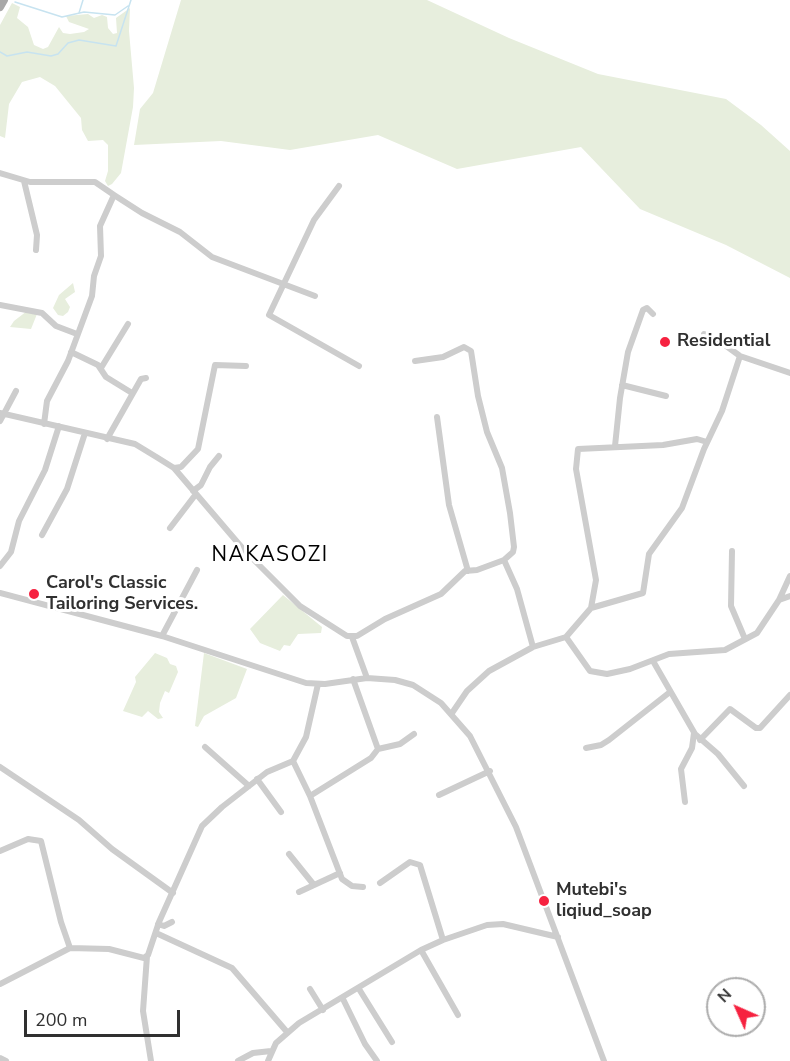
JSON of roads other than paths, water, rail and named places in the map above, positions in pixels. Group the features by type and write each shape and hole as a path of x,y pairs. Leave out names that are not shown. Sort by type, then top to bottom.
{"main road":[{"path":"0,7 4,0"}],"street":[{"path":"0,173 24,180 95,182 142,213 180,232 205,253 315,296"},
{"path":"24,180 35,226 36,250"},
{"path":"339,186 314,219 269,313 270,318 297,329 360,366"},
{"path":"44,424 47,401 71,352 92,296 94,276 101,256 100,226 114,195"},
{"path":"0,305 42,313 56,326 77,333"},
{"path":"615,446 628,352 643,310 646,308 653,314"},
{"path":"101,368 128,324"},
{"path":"704,334 718,340 740,356 790,373"},
{"path":"352,637 441,594 458,575 504,560 514,548 502,468 487,432 478,396 471,351 464,347 443,357 415,361"},
{"path":"71,352 101,368 105,375 132,393"},
{"path":"591,608 642,594 649,554 682,508 707,442 722,411 740,356"},
{"path":"174,468 181,467 194,457 198,449 215,365 246,366"},
{"path":"107,439 132,393 141,379 146,378"},
{"path":"622,385 666,396"},
{"path":"0,421 1,413 16,391"},
{"path":"1,413 135,444 174,468 244,550 300,606 320,621 352,637 367,678"},
{"path":"437,417 449,505 468,571"},
{"path":"0,566 11,552 19,521 45,470 59,426"},
{"path":"42,535 67,489 85,433"},
{"path":"452,713 479,680 532,647 566,637 591,608 596,580 576,469 576,452 580,447 663,445 697,439 707,442"},
{"path":"170,528 219,456"},
{"path":"732,551 731,606 745,639"},
{"path":"504,560 517,589 532,647"},
{"path":"162,636 197,570"},
{"path":"566,637 586,666 597,674 630,669 675,652 725,650 761,628 779,600 790,576"},
{"path":"0,593 162,636 290,679 318,684 367,678 395,680 413,685 452,713 471,736 490,771 520,837 604,1061"},
{"path":"779,600 790,597"},
{"path":"652,661 694,733 718,754 744,786"},
{"path":"353,679 378,749"},
{"path":"151,1061 143,1011 147,956 158,924 202,826 257,779 278,766 293,761 306,737 318,684"},
{"path":"586,748 609,740 670,692"},
{"path":"700,740 730,709 756,728 760,728 790,695"},
{"path":"685,802 681,769 692,748 694,733"},
{"path":"310,796 371,758 378,749 400,744 414,734"},
{"path":"205,747 249,786"},
{"path":"293,761 310,796 340,873 346,883 363,887"},
{"path":"0,767 79,820 112,849 173,893"},
{"path":"439,795 490,771"},
{"path":"257,779 281,813"},
{"path":"0,851 28,839 41,841 58,914 70,948"},
{"path":"289,854 314,885"},
{"path":"380,883 410,862 420,865 442,940"},
{"path":"300,892 340,873"},
{"path":"158,924 164,926 172,922"},
{"path":"268,1061 271,1051 287,1032 421,950 442,940 495,924 533,929 558,937"},
{"path":"156,933 232,968 287,1032"},
{"path":"0,984 70,948 110,950 138,957 147,956"},
{"path":"421,950 458,1015"},
{"path":"310,989 322,1010"},
{"path":"359,989 392,1042"},
{"path":"343,999 365,1044 377,1061"},
{"path":"238,1061 253,1053 271,1051"},
{"path":"0,1058 6,1061"}],"waterway":[{"path":"79,13 83,0"},
{"path":"0,52 7,56 27,52 51,56 58,54 68,43 79,40 116,46 131,0"},
{"path":"15,2 62,17 84,12 115,15 128,6"}],"place":[{"name":"Residential","path":"665,342"},
{"name":"Carol's Classic Tailoring Services.","path":"34,594"},
{"name":"Mutebi's liqiud_soap","path":"544,901"}],"district":[{"name":"NAKASOZI","path":"270,556"}]}
